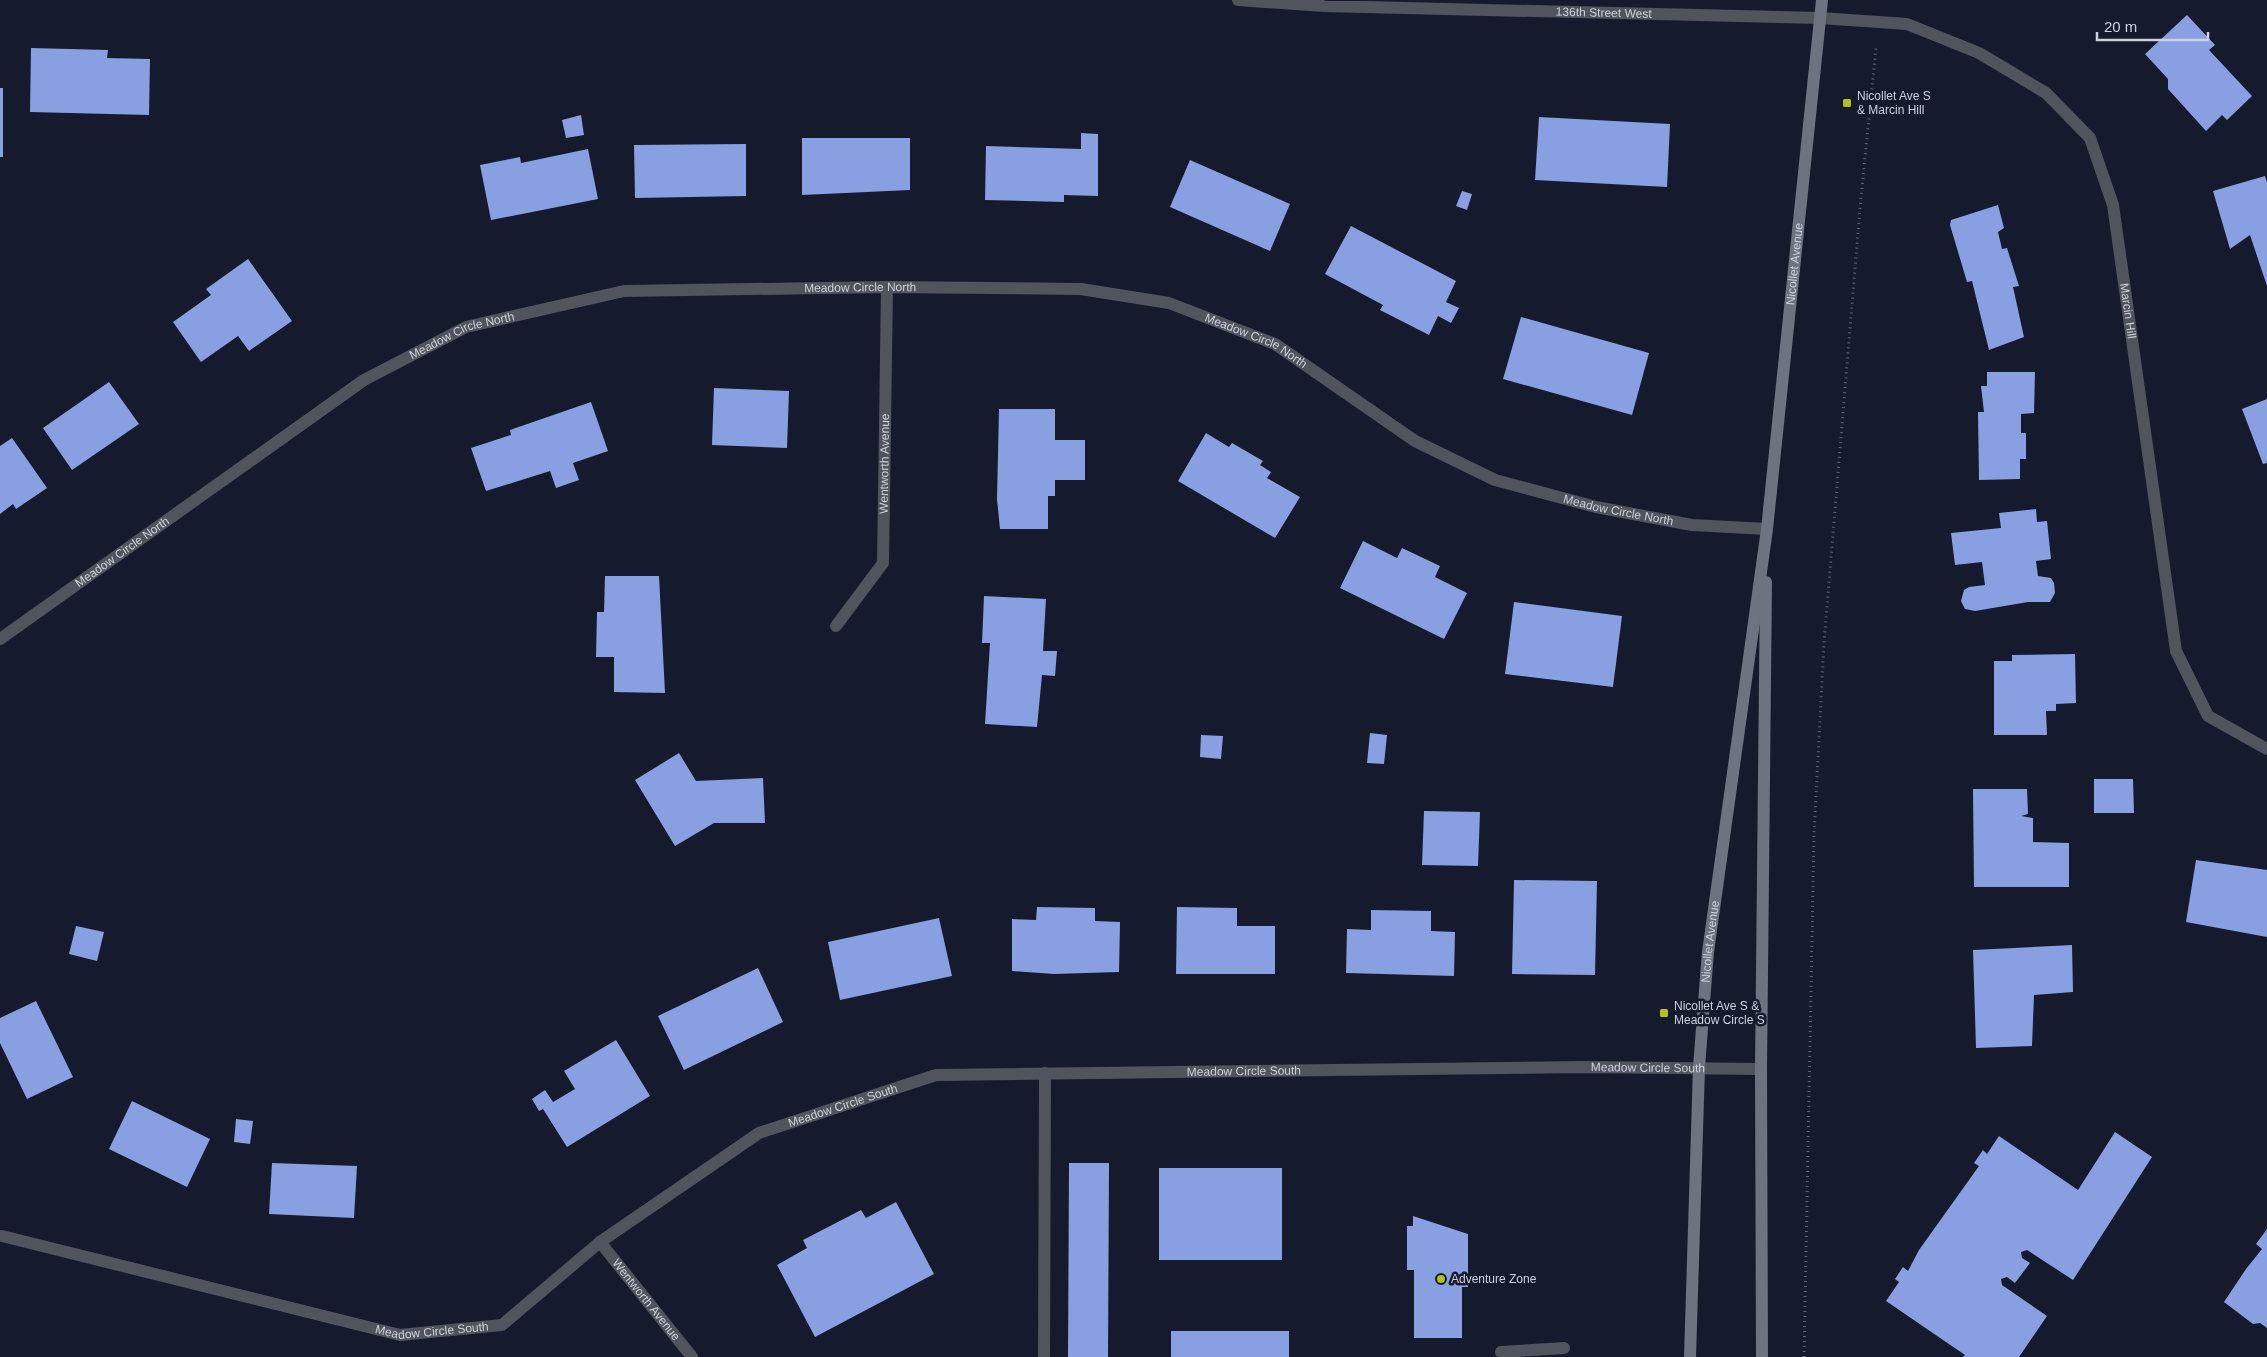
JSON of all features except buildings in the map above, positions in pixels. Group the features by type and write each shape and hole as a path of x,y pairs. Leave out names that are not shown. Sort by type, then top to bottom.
{"main road":[{"name":"Nicollet Avenue","path":"1690,1357 1700,1067 1708,952 1767,529 1822,0"},
{"name":"Nicollet Avenue","path":"1762,1357 1761,1068 1767,529"}],"street":[{"name":"136th Street West","path":"1238,0 1820,18"},
{"name":"Marcin Hill","path":"1820,18 1907,24 1979,53 2046,93 2090,138 2113,206 2176,652 2208,716 2267,749"},
{"name":"Meadow Circle North","path":"0,638 364,380 466,327 624,291 887,287 1081,289 1169,303 1274,344 1414,441 1495,480 1596,507 1692,525 1767,529"},
{"name":"Wentworth Avenue","path":"836,626 883,563 887,287"},
{"name":"Meadow Circle South","path":"1,1236 400,1335 502,1326 600,1242 759,1133 936,1075 1700,1067 1761,1068"},
{"path":"1044,1357 1045,1074"},
{"name":"Wentworth Avenue","path":"600,1242 692,1357"},
{"path":"1502,1352 1564,1348"}],"path":[{"path":"1804,1357 1809,989 1814,834 1823,662 1860,208 1878,22"}],"place":[{"name":"Nicollet Ave S & Marcin Hill","path":"1847,103"},
{"name":"Nicollet Ave S & Meadow Circle S","path":"1664,1013"},
{"name":"Adventure Zone","path":"1441,1279"}]}
